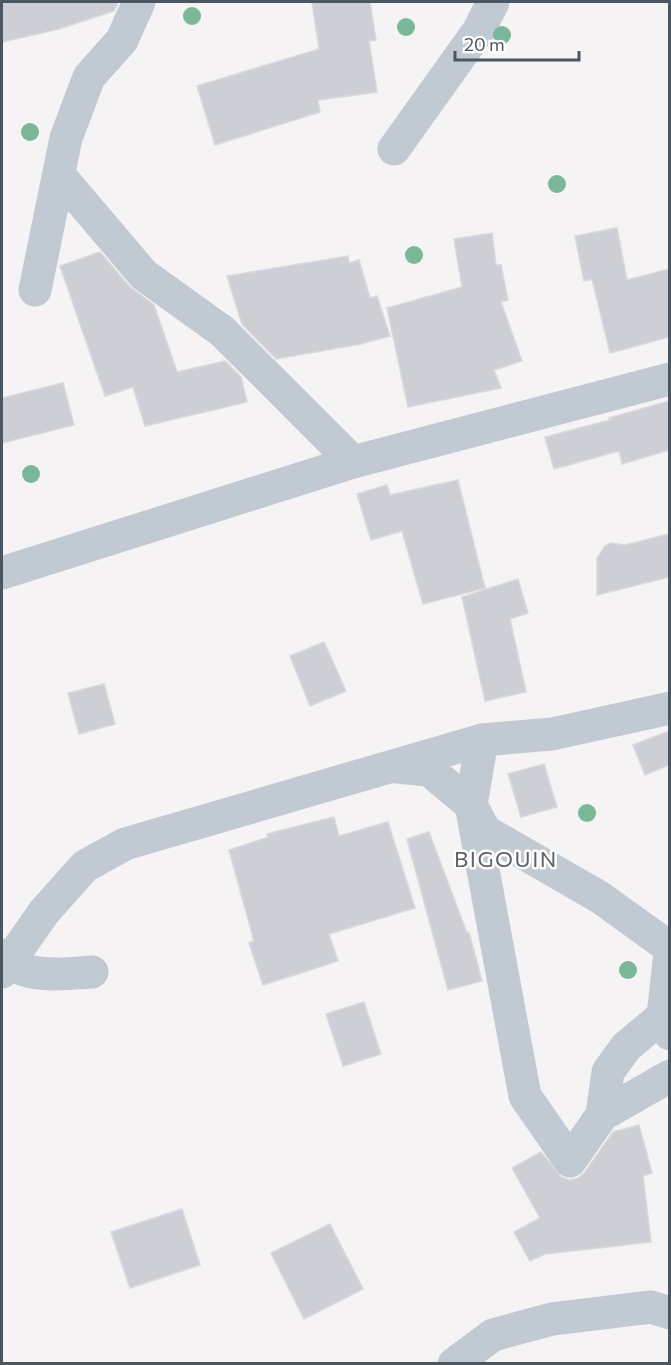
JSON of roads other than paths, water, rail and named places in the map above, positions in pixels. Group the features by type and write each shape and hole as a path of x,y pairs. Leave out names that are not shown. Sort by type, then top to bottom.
{"street":[{"path":"35,290 66,138 89,77 122,40 139,2"},
{"path":"394,149 478,30 493,2"},
{"path":"59,175 144,275 222,331 353,462"},
{"path":"2,573 353,462 669,379"},
{"path":"92,972 44,975 4,964 44,912 85,866 125,844 482,740 552,734 669,708"},
{"path":"394,767 429,770 471,805 485,831 601,898 669,950 666,1025 626,1047 608,1072 602,1114 570,1161 525,1096 471,805 482,740"},
{"path":"602,1114 669,1076"},
{"path":"454,1364 493,1335 552,1319 651,1307 669,1313"}],"district":[{"name":"BIGOUIN","path":"506,858"}]}
